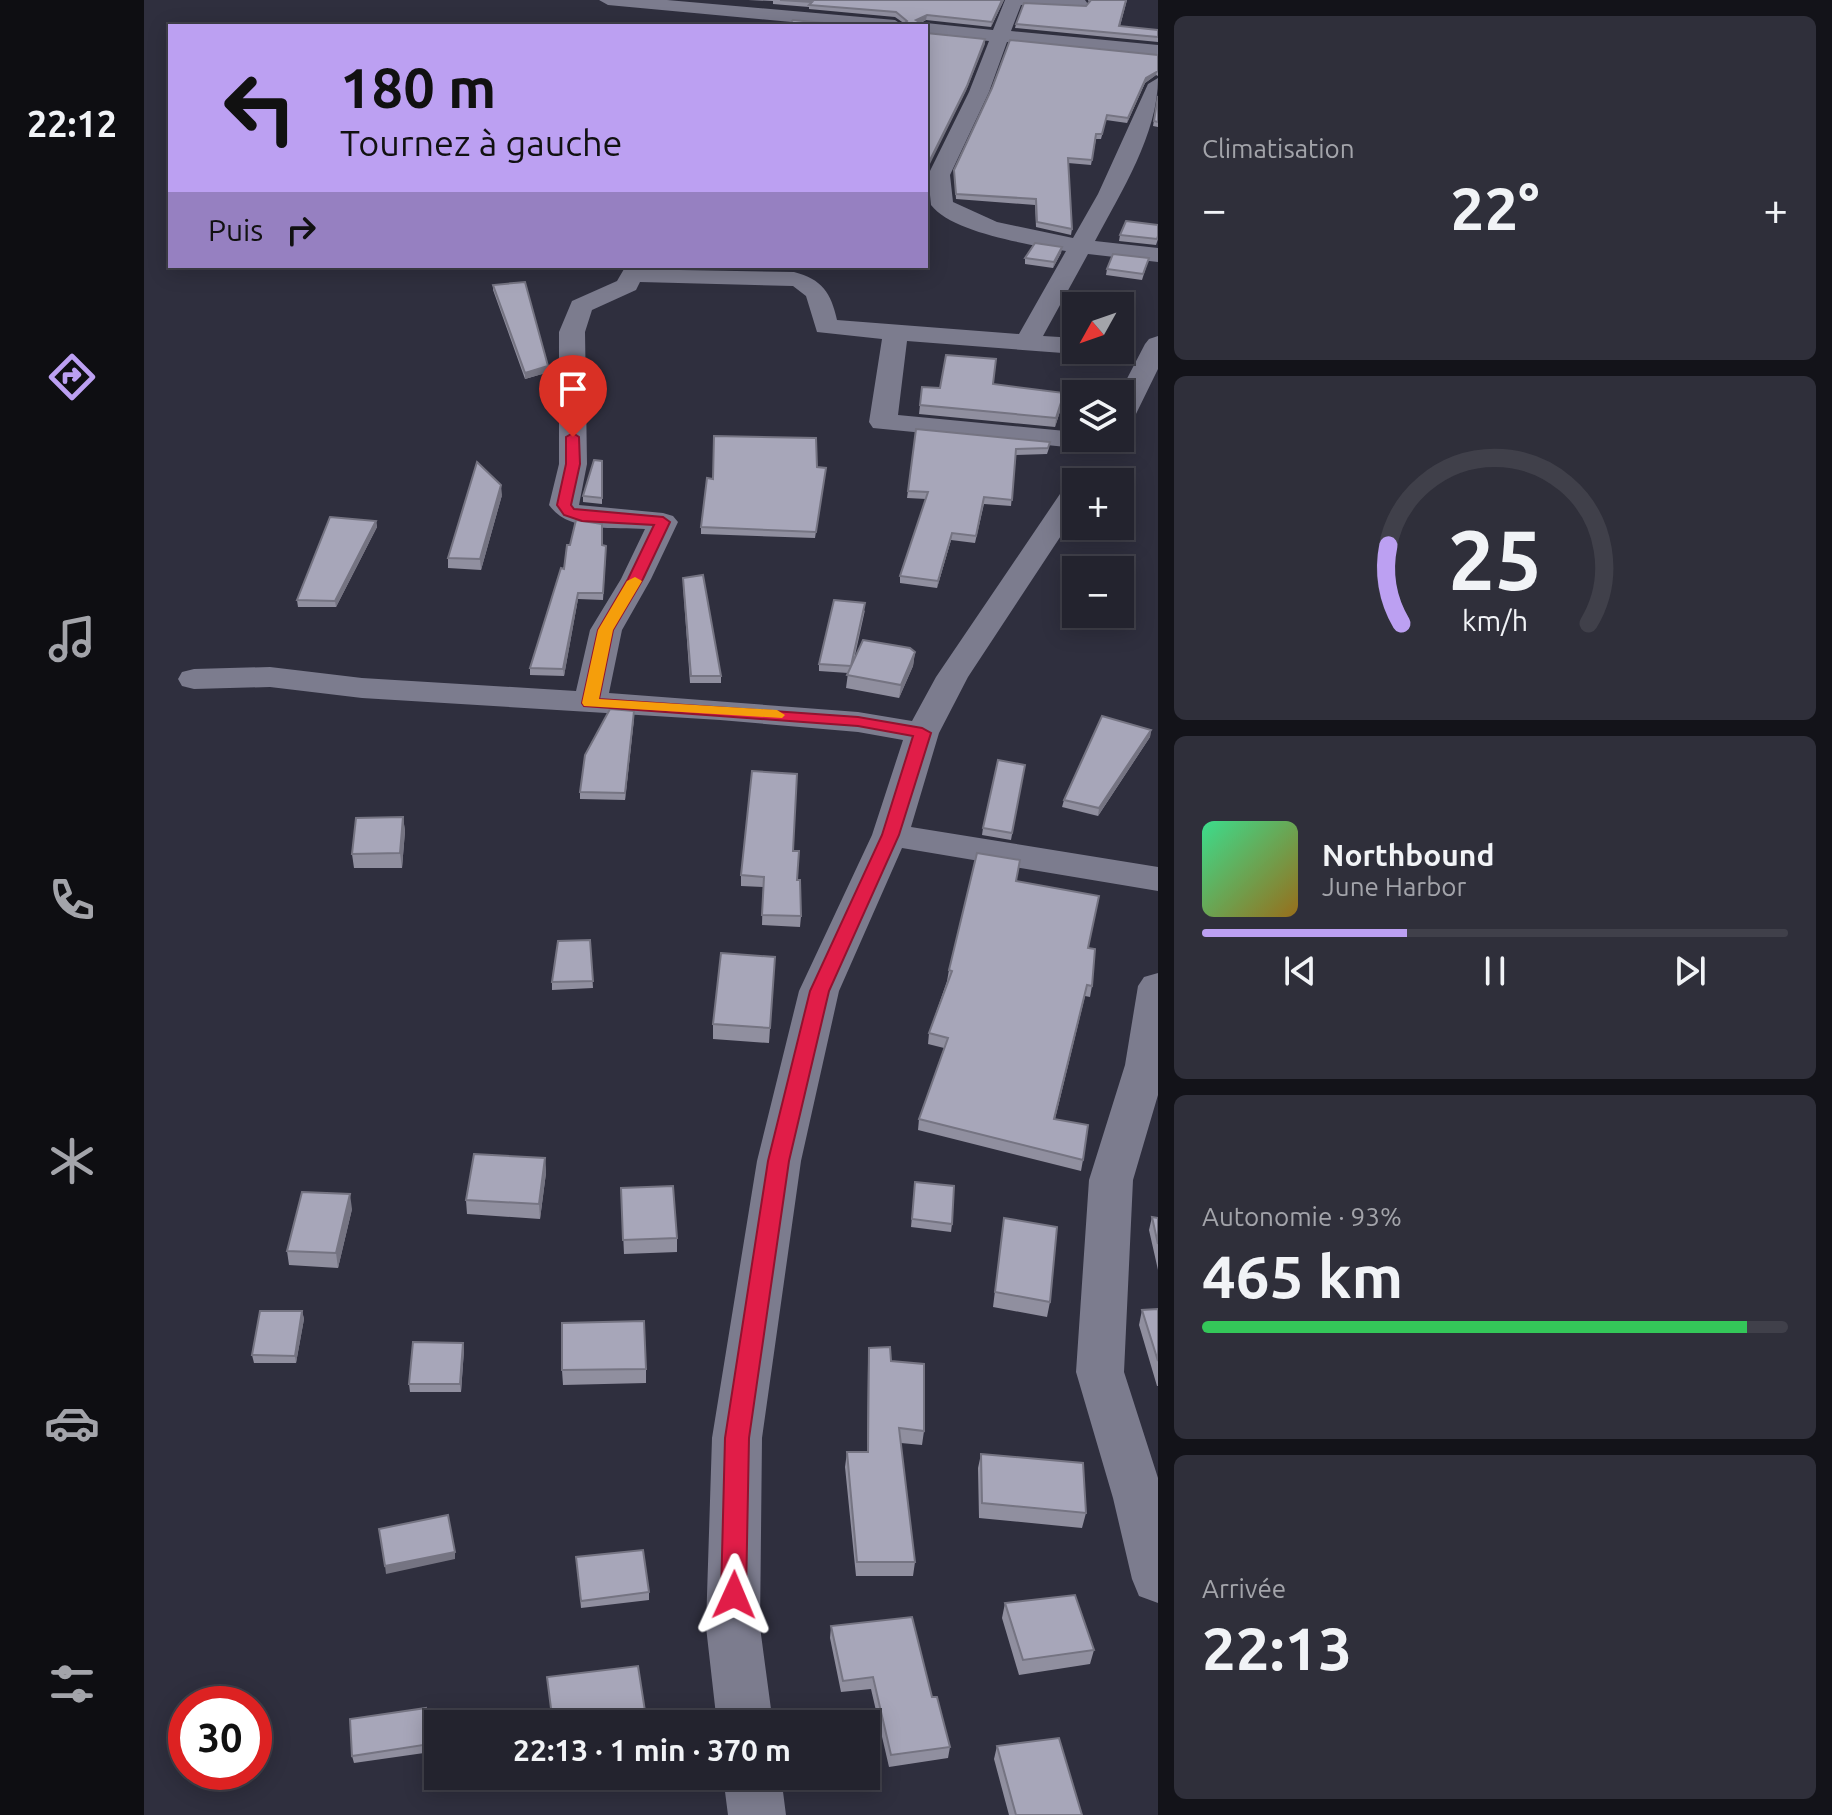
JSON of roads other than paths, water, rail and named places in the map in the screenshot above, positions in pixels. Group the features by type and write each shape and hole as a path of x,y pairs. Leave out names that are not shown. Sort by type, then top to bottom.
{"street":[{"path":"608,0 750,5 881,24"},
{"path":"1014,0 979,92 939,175 942,205 987,227 1081,246 1158,255"},
{"path":"1023,0 1081,2 1065,41"},
{"path":"915,24 926,9"},
{"path":"928,29 1158,51"},
{"path":"1027,342 1109,194 1158,84"},
{"path":"590,703 606,630 636,579 663,522 582,516 569,512 564,505 573,464 572,332 581,306 627,285 632,274 659,278 794,279 806,282 819,293 826,327 1062,345"},
{"path":"896,331 883,422 1062,431"},
{"path":"1134,386 1151,349"},
{"path":"743,1710 733,1627 737,1438 779,1161 819,991 890,835 922,733 952,677 1062,512"},
{"path":"194,679 270,677 362,688 842,720 922,733"},
{"path":"890,835 1158,879"},
{"path":"1158,986 1146,1065 1111,1180 1100,1372 1139,1498 1158,1579"},
{"path":"754,1790 757,1815"}]}
